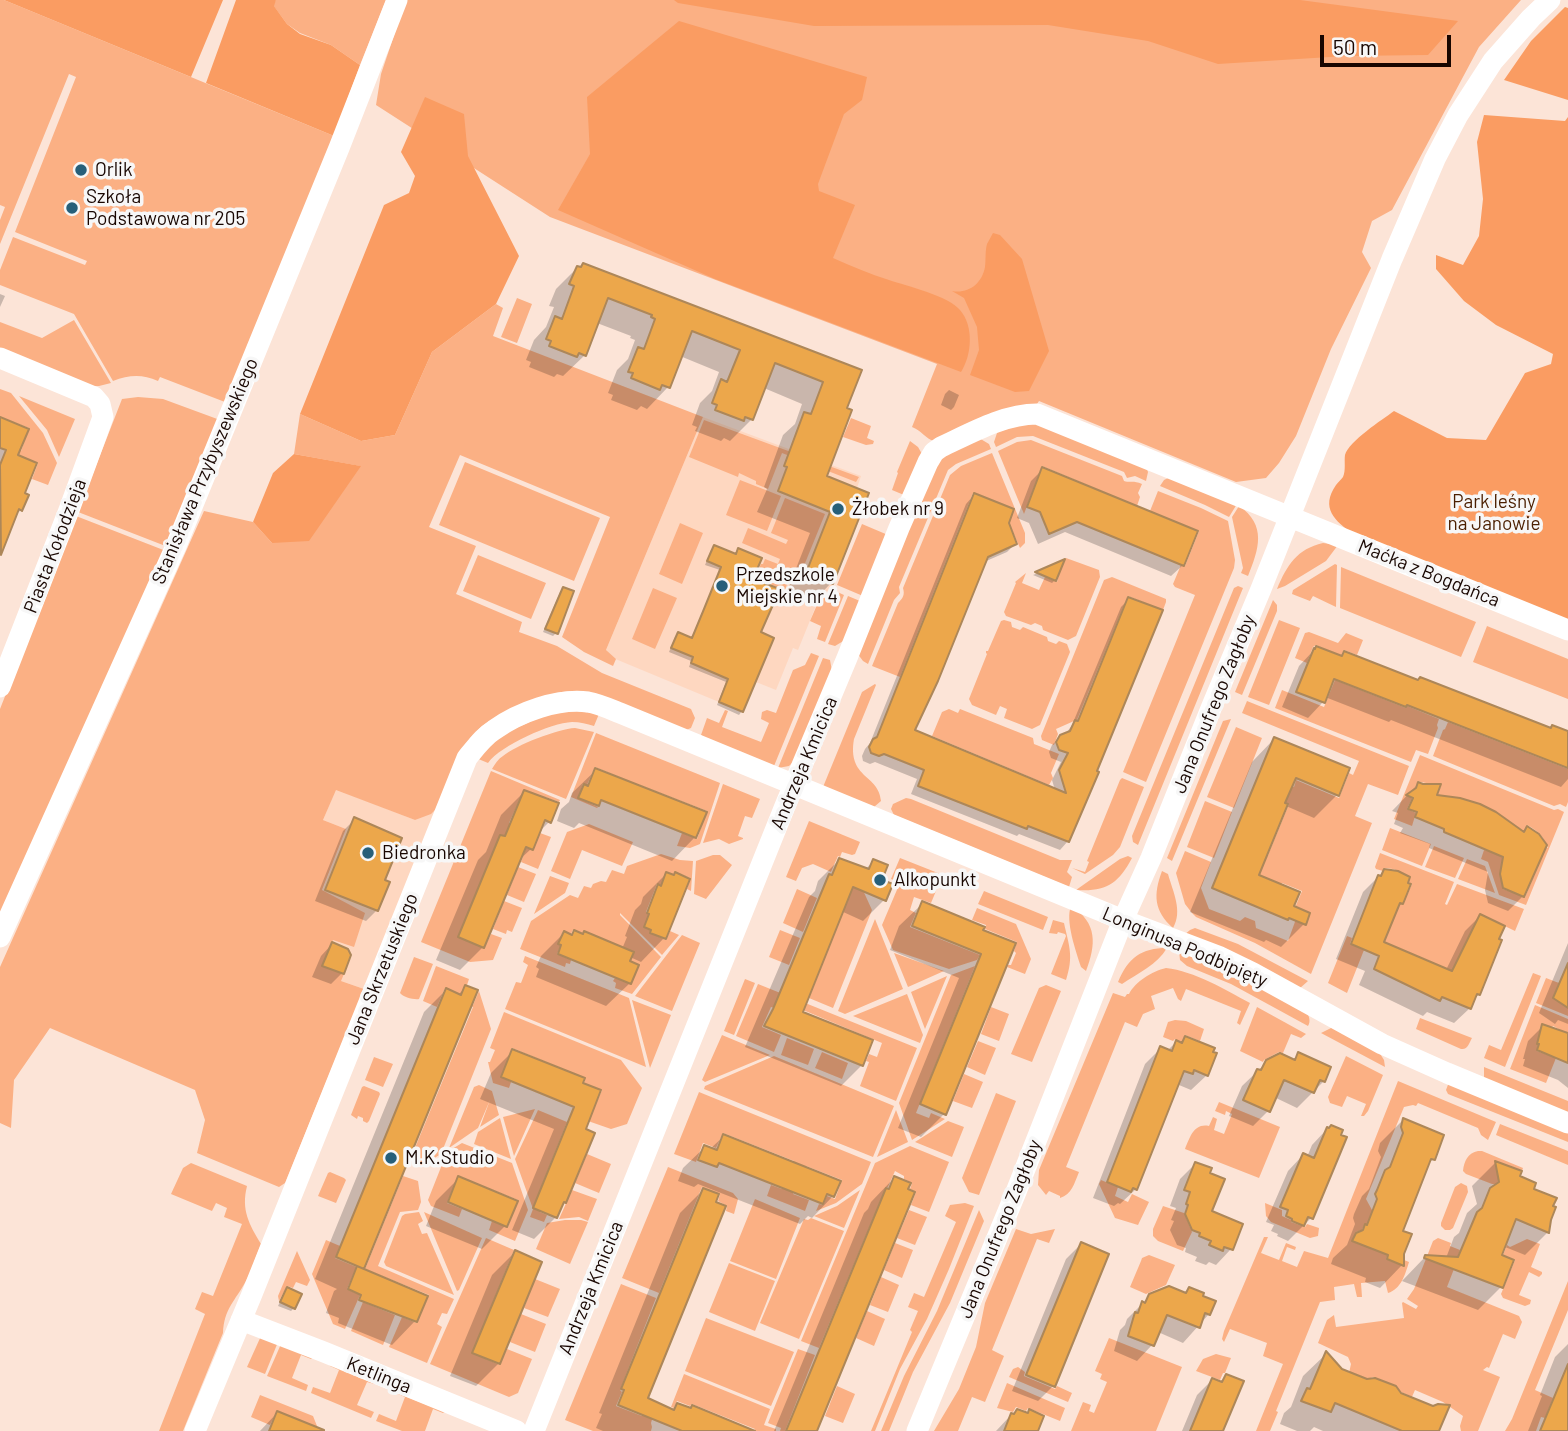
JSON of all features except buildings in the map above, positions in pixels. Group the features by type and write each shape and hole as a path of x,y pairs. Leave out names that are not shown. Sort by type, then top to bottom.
{"street":[{"name":"Stanisława Przybyszewskiego","path":"0,937 176,546 397,0"},
{"name":"Jana Onufrego Zagłoby","path":"916,1431 1016,1192 1122,920 1156,846 1392,259 1435,159 1458,115 1493,61 1550,0"},
{"name":"Piasta Kołodzieja","path":"0,358 89,394 100,404 103,418 0,687"},
{"name":"Andrzeja Kmicica","path":"534,1431 899,527 934,452 1006,419 1037,414 1289,517"},
{"name":"Maćka z Bogdańca","path":"1289,517 1568,630"},
{"name":"Jana Skrzetuskiego","path":"194,1431 467,758 482,740 494,729 531,711 561,702 585,702 603,706 794,785"},
{"name":"Longinusa Podbipięty","path":"794,785 1122,920 1218,956 1391,1048 1568,1123"},
{"name":"Ketlinga","path":"241,1320 517,1431"}],"shaded area":[{"path":"0,0 334,136 225,402 160,377 158,381 136,376 113,381 74,314 0,285 0,270 13,237 85,265 87,261 15,232 76,77 69,74 0,244 0,220 5,207 0,205"},
{"path":"276,0 386,0 360,65 331,45 300,33 287,24 273,5"},
{"path":"406,0 1521,0 1479,47 1392,210 1372,221 1362,252 1371,268 1331,349 1296,436 1266,478 1236,482 1039,401 1037,404 931,440 912,427 937,364 550,217 376,105 381,74"},
{"path":"517,298 532,304 517,343 501,337"},
{"path":"496,304 503,308 493,336 703,417 606,650 616,659 613,666 584,652 562,637 610,517 460,455 429,527 476,546 456,594 522,622 519,632 557,646 602,673 691,709 695,718 691,728 686,730 607,698 575,691 562,692 500,716 476,732 470,738 438,807 431,814 415,820 336,790 323,820 346,829 322,890 365,913 354,947 333,940 322,965 344,974 341,981 364,989 285,1183 279,1187 197,1153 205,1120 195,1090 50,1028 14,1080 11,1128 0,1123 0,967 204,511 253,522 272,543 360,466 294,454 300,414 361,441 395,435 432,352"},
{"path":"74,320 111,383 89,386 0,350 0,322 42,338"},
{"path":"0,389 11,393 43,433 57,463 48,485 32,479 38,463 16,454 17,450 21,451 29,428 0,417"},
{"path":"19,396 75,419 59,457 47,430"},
{"path":"122,399 163,399 220,420 168,547 78,512"},
{"name":"Przedszkole Miejskie nr 4","path":"703,417 861,476 857,488 869,493 829,593 822,591 798,650 793,648 776,690 756,682 743,712 613,658 606,650"},
{"path":"851,418 871,426 867,438 874,441 873,444 866,445 843,437"},
{"path":"704,420 859,477 856,482 782,453 768,489 739,473 738,477 689,457"},
{"path":"1028,421 1146,466 1146,481 1135,476 1127,478 1124,472 1033,436 1017,437 996,447 994,442 998,430"},
{"path":"979,438 989,444 991,449 948,470 899,587 900,593 894,600 868,664 857,653 939,458"},
{"path":"1031,440 1122,476 1124,481 1142,484 1137,506 1042,466 1024,514 998,451 1017,442"},
{"path":"910,441 922,454 904,495 892,490"},
{"path":"992,453 1025,533 1025,543 1020,548 1008,526 1014,509 973,493 900,677 872,666 903,596 903,588 950,475 961,466"},
{"path":"465,462 600,518 574,581 439,525"},
{"path":"1172,476 1237,504 1229,517 1160,486"},
{"path":"740,480 781,496 767,531 726,515"},
{"path":"1158,491 1228,521 1235,560 1146,782 1123,772 1195,595 1173,584 1181,565 1185,566 1199,531 1150,511"},
{"path":"785,498 825,514 801,573 792,570 785,590 752,577 765,559 778,564 780,559 742,543 748,528 786,544 788,540 771,533"},
{"path":"1239,506 1248,513 1257,529 1257,547 1248,576 1241,573 1243,568 1232,517"},
{"path":"76,516 166,551 0,924 0,709"},
{"path":"680,523 703,533 682,584 659,574"},
{"path":"862,524 888,535 863,596 837,585"},
{"path":"1323,543 1338,545 1326,561 1277,589 1294,559 1306,549"},
{"path":"478,555 546,583 531,619 463,591"},
{"path":"1066,558 1099,570 1100,577 1076,636 1068,640 1043,630 1042,626 1035,623 1031,625 1006,616 1004,612 1015,582 1026,573 1022,583 1039,590 1045,577 1057,582"},
{"path":"1335,564 1336,607 1313,596 1310,601 1292,594 1293,590"},
{"path":"1341,567 1476,622 1461,657 1340,608"},
{"path":"1112,577 1166,599 1166,602 1163,610 1128,596 1077,720 1056,729 1058,734 1054,745 1042,740 1041,736 1104,580"},
{"path":"653,588 677,598 655,649 632,639"},
{"path":"1234,588 1243,588 1138,845 1133,842 1132,836"},
{"path":"831,589 844,595 825,642 817,639 821,626 810,621 823,591 829,593"},
{"path":"848,596 860,601 845,640 835,646 828,644"},
{"path":"1273,600 1277,611 1242,695 1235,692"},
{"path":"1004,620 1011,622 1012,627 1020,630 1023,627 1047,637 1048,641 1067,644 1070,652 1040,725 1032,729 1004,718 1007,709 1000,706 996,715 972,705 969,699 986,651"},
{"path":"1279,620 1300,628 1269,705 1248,697"},
{"path":"1487,626 1568,659 1568,699 1473,662"},
{"path":"1309,632 1338,643 1346,633 1363,640 1357,655 1344,650 1339,660 1328,656 1329,651 1316,645 1307,663 1295,658 1305,633"},
{"path":"811,653 819,656 774,766 701,735 707,718 719,723 725,710 728,711 722,727 761,742 769,723 761,719 762,712 767,710 776,713 793,670 805,665"},
{"path":"823,658 830,660 832,671 796,759 789,766 778,768"},
{"path":"1335,680 1439,719 1428,754 1416,750 1411,762 1275,708 1282,690 1324,707"},
{"path":"875,684 854,739 853,752 859,769 879,792 881,801 874,807 823,787 862,692"},
{"path":"1247,701 1409,766 1398,795 1368,784 1355,816 1372,823 1311,974 1255,943 1196,917 1185,904 1176,873 1185,851 1211,862 1201,888 1209,909 1240,921 1245,917 1255,921 1256,928 1288,941 1296,919 1291,917 1302,891 1282,883 1280,886 1254,875 1264,854 1268,855 1289,804 1284,802 1296,780 1339,798 1349,773 1353,775 1359,761 1242,713"},
{"path":"563,709 599,714 594,726 563,723 515,742 488,763 476,758 494,738"},
{"path":"949,709 958,713 960,709 1033,738 1034,744 1059,754 1049,785 932,736 942,712"},
{"path":"1231,719 1172,861 1167,858 1223,721"},
{"path":"1448,722 1568,769 1566,807 1560,804 1554,806 1433,756"},
{"path":"1236,727 1262,738 1234,808 1207,797"},
{"path":"575,728 594,732 566,799 492,769 500,759 517,747 548,734"},
{"path":"596,733 720,783 700,844 690,848 677,846 682,833 697,839 707,811 637,784 635,787 630,785 631,782 595,767 587,785 583,784 578,798 598,807 571,797"},
{"path":"1420,755 1564,812 1526,905 1499,895 1488,862 1481,859 1484,850 1488,851 1489,848 1503,855 1500,874 1503,889 1525,897 1541,859 1540,846 1548,848 1542,837 1531,827 1527,825 1524,833 1506,825 1507,820 1482,805 1437,796 1441,785 1418,781 1415,789 1406,795 1412,798 1407,809 1416,813 1412,826 1394,819"},
{"path":"491,771 560,800 559,802 545,797 542,801 538,795 524,790 509,823 512,825 507,837 500,835 458,937 484,948 491,934 502,938 493,960 470,962 421,942"},
{"path":"1122,778 1144,787 1120,847 1085,874 1072,868 1085,872 1089,862 1087,861"},
{"path":"723,784 760,799 752,818 745,816 738,836 743,839 729,844 719,839 703,843"},
{"path":"336,789 415,820 438,807 364,989 341,981 322,966 333,939 322,891 346,829 323,820"},
{"path":"906,798 1060,860 1072,860 1067,872 1072,877 1069,887 894,815 891,809 893,804"},
{"path":"1205,801 1232,812 1214,858 1187,847"},
{"path":"809,821 860,842 855,854 842,852 840,857 838,856 831,872 813,864 802,868 796,881 786,877"},
{"path":"589,824 633,842 622,866 582,850 570,879 551,871 567,832"},
{"path":"1390,828 1431,844 1422,866 1382,850"},
{"path":"540,833 551,837 538,869 521,862 526,848 533,850"},
{"path":"1434,846 1464,858 1455,878 1425,867"},
{"path":"1380,853 1454,882 1445,904 1447,905 1457,884 1524,909 1515,931 1480,914 1451,973 1384,942 1399,903 1403,904 1412,884 1408,882 1410,877 1398,871 1376,869"},
{"path":"661,854 693,861 691,891 687,889 690,878 675,872 673,875 666,872 661,885 657,884 646,912 649,914 644,927 650,930 650,933 666,940 670,931 679,935 662,955 620,913 661,957 632,994 615,988 616,983 613,981 615,978 631,984 639,965 630,961 633,954 584,931 582,934 573,930 571,934 563,931 557,954 571,960 565,967 520,949 531,921 570,895 578,898 584,886 591,888 593,884 606,882 612,870 624,874 627,866"},
{"path":"720,855 732,865 706,899 694,894 696,861"},
{"path":"1128,856 1132,858 1127,867 1110,884 1095,890 1076,890 1120,859"},
{"path":"900,858 943,875 938,888 922,882 899,882 891,879"},
{"path":"1467,859 1485,866 1495,893 1458,879"},
{"path":"518,867 536,874 524,902 507,895"},
{"path":"1162,871 1168,874 1176,901 1177,915 1173,928 1162,915 1157,902 1157,888"},
{"path":"550,876 569,883 565,893 534,914"},
{"path":"899,885 923,885 936,891 931,903 914,897 910,910 916,913 910,927 980,955 977,960 949,969 893,950 882,925"},
{"path":"841,886 862,888 872,910 833,1008 809,998 852,890"},
{"path":"797,889 817,898 803,932 783,923"},
{"path":"984,891 1048,917 1043,930 978,904"},
{"path":"504,901 522,908 512,932 507,930 506,934 493,929"},
{"path":"1071,906 1086,920 1092,935 1092,952 1086,971 1081,967 1072,936 1069,920"},
{"path":"977,908 1016,924 1031,959 1025,974 1007,967 1011,965 1016,953 1014,951 1017,942 985,929 986,925 972,920"},
{"path":"875,919 903,989 845,1014 838,1011"},
{"path":"1053,920 1064,923 1068,938 1070,957 1066,980 1051,974 1066,936 1058,932 1049,933"},
{"path":"1195,928 1238,944 1308,981 1299,989 1184,935"},
{"path":"780,930 800,938 789,965 769,957"},
{"path":"682,935 700,943 672,1011 635,996"},
{"path":"1347,936 1352,938 1350,944 1364,950 1347,993 1328,983"},
{"path":"1167,948 1147,968 1122,984 1118,982 1136,956 1150,950"},
{"path":"1179,951 1229,970 1307,1012 1310,1021 1308,1026 1231,984 1187,966 1180,960"},
{"path":"894,953 944,971 908,987"},
{"path":"525,956 629,998 646,1067 505,1009 516,982 521,983 528,965 523,962"},
{"path":"414,957 433,964 419,999 400,993"},
{"path":"436,966 469,979 459,1000 473,1005 479,991 491,1029 441,1154 423,1165 410,1160 473,1007 458,1000 460,994 445,988 437,1007 423,1001"},
{"path":"975,966 916,1113 929,1118 931,1113 945,1119 912,1140 899,1103 951,975"},
{"path":"1166,968 1199,977 1250,1003 1240,1025 1237,1023 1241,1011 1186,989 1181,1001 1173,988 1151,996 1155,1009 1143,1014 1137,1027 1125,1022 1066,1167 1079,1172 1072,1188 1060,1198 1049,1191 1046,1195 1038,1185 1039,1170 1113,993 1125,997 1135,985"},
{"path":"1533,973 1541,976 1505,1067 1484,1058 1489,1045 1501,1050"},
{"path":"947,976 925,1029 911,992"},
{"path":"1546,978 1559,983 1553,997 1568,1007 1568,1016 1536,1003"},
{"path":"745,979 755,983 734,1035 724,1031"},
{"path":"758,984 917,1048 896,1101 860,1086 869,1062 866,1061 869,1054 877,1057 882,1043 779,1000 775,1008 771,1007 762,1027 781,1035 774,1052 736,1036"},
{"path":"1046,985 1061,991 1032,1062 1011,1054 1039,988"},
{"path":"907,994 923,1035 920,1043 853,1016"},
{"path":"632,1000 671,1015 650,1068"},
{"path":"1535,1005 1568,1019 1568,1034 1542,1024 1537,1051 1556,1058 1546,1083 1510,1069"},
{"path":"991,1007 1009,1014 999,1041 981,1034"},
{"path":"1257,1007 1306,1034 1301,1038 1291,1034 1283,1053 1279,1052 1263,1062 1240,1051"},
{"path":"504,1012 621,1060 642,1088 627,1124 611,1129 588,1121 592,1105 595,1106 602,1090 584,1083 585,1078 512,1048 501,1077 511,1082 509,1088 493,1083 488,1062 495,1050 490,1048"},
{"path":"1420,1018 1472,1038 1467,1047 1461,1049 1416,1029"},
{"path":"1186,1021 1204,1029 1200,1041 1185,1035 1182,1042 1163,1037 1168,1022"},
{"path":"1333,1027 1379,1052 1385,1067 1321,1033"},
{"path":"722,1035 770,1055 705,1082 702,1080"},
{"path":"787,1038 814,1049 808,1065 781,1055"},
{"path":"978,1041 996,1048 985,1075 967,1067"},
{"path":"822,1052 848,1063 842,1079 815,1068"},
{"path":"774,1056 894,1106 873,1157 704,1089 705,1086"},
{"path":"1346,1056 1383,1075 1364,1116 1361,1116 1366,1104 1347,1096 1342,1107 1330,1103 1328,1097"},
{"path":"374,1057 393,1064 383,1087 365,1080"},
{"path":"1484,1067 1568,1101 1568,1114 1484,1079"},
{"path":"964,1074 983,1082 972,1108 953,1101"},
{"path":"1398,1081 1496,1122 1488,1140 1481,1135 1478,1128 1418,1103 1416,1106 1404,1107 1366,1199 1374,1211 1369,1225 1365,1224 1354,1237 1356,1243 1388,1254 1386,1259 1398,1264 1404,1260 1409,1262 1404,1276 1399,1285 1388,1293 1385,1281 1361,1283 1362,1297 1357,1297 1354,1284 1334,1287 1335,1300 1320,1302 1270,1431 1256,1431 1283,1364 1263,1356 1267,1343 1230,1329 1224,1342 1224,1331 1264,1237 1268,1237 1261,1253 1279,1260 1286,1243 1296,1247 1295,1250 1287,1247 1282,1261 1297,1267 1304,1251 1328,1258"},
{"path":"1449,1082 1568,1131 1568,1142 1448,1094 1446,1090"},
{"path":"479,1085 492,1091 499,1115 480,1127 490,1100 478,1128 449,1148 474,1087"},
{"path":"364,1086 380,1094 367,1123 363,1118 358,1116 357,1119 351,1115"},
{"path":"699,1092 871,1162 862,1184 836,1203 816,1211 827,1196 835,1199 842,1180 806,1166 804,1168 793,1164 794,1161 723,1133 716,1148 703,1143 696,1162 674,1154"},
{"path":"996,1093 1016,1101 979,1195 969,1192 962,1178"},
{"path":"1219,1102 1280,1127 1259,1178 1185,1149 1193,1132 1200,1127 1209,1126 1213,1117 1217,1119 1214,1130 1224,1134 1232,1114 1226,1111 1225,1115 1215,1111"},
{"path":"535,1109 514,1156 503,1117"},
{"path":"538,1110 567,1122 539,1192 547,1196 540,1212 547,1215 544,1222 530,1217 533,1209 515,1159"},
{"path":"896,1110 908,1142 877,1157"},
{"path":"500,1118 511,1159 474,1144 478,1132"},
{"path":"948,1121 964,1127 952,1157 915,1142"},
{"path":"1500,1124 1568,1151 1568,1165 1496,1135"},
{"path":"462,1143 512,1163 528,1210 515,1241 489,1230 492,1221 508,1227 518,1200 458,1176 447,1203 462,1209 459,1217 431,1206 428,1200 447,1152"},
{"path":"910,1146 949,1162 929,1212 911,1205 916,1192 910,1189 912,1183 895,1171 819,1348 801,1341 875,1163"},
{"path":"1478,1151 1523,1168 1522,1171 1501,1164 1497,1169 1497,1175 1500,1177 1497,1184 1466,1174 1463,1171 1466,1161"},
{"path":"587,1154 611,1164 599,1193 575,1183"},
{"path":"191,1163 247,1186 247,1216 261,1244 248,1277 228,1311 223,1333 183,1431 159,1431 205,1314 195,1309 202,1292 213,1296 242,1224 224,1217 227,1208 216,1203 212,1211 171,1194 183,1168"},
{"path":"668,1167 733,1193 738,1199 734,1214 726,1211 727,1206 718,1201 720,1194 702,1187 659,1293 622,1278"},
{"path":"330,1172 346,1180 336,1203 318,1196"},
{"path":"403,1176 418,1181 421,1202 418,1210 400,1212 378,1266 454,1299 447,1314 442,1313 437,1324 442,1327 427,1363 389,1347 402,1317 417,1323 429,1295 365,1269"},
{"path":"1101,1180 1118,1187 1115,1196 1128,1202 1132,1194 1149,1202 1138,1225 1115,1218 1099,1184"},
{"path":"1461,1183 1467,1186 1468,1192 1453,1228 1445,1230 1441,1223 1455,1187"},
{"path":"771,1185 794,1191 793,1194 809,1200 805,1211 767,1196"},
{"path":"572,1190 597,1199 588,1221 579,1217 559,1219"},
{"path":"860,1190 844,1228 814,1216 837,1206"},
{"path":"755,1199 800,1218 776,1279 730,1261"},
{"path":"965,1203 974,1206 949,1269 927,1319 900,1369 875,1431 871,1431 912,1332 910,1330 918,1311 908,1307 914,1293 924,1297 956,1222 945,1216 950,1205"},
{"path":"1265,1203 1282,1210 1282,1216 1291,1222 1319,1228 1318,1236 1310,1238 1271,1222 1266,1216"},
{"path":"1163,1206 1184,1213 1192,1232 1183,1251 1158,1241 1153,1236 1153,1229"},
{"path":"909,1210 927,1217 915,1245 897,1238"},
{"path":"979,1210 984,1221 950,1303 913,1372 889,1431 881,1431 904,1376 937,1311"},
{"path":"419,1212 423,1221 418,1224 422,1234 427,1233 454,1295 386,1266 384,1262 402,1216"},
{"path":"424,1212 482,1238 457,1291"},
{"path":"811,1218 844,1231 799,1339 760,1323 804,1219"},
{"path":"565,1220 588,1222 570,1264 536,1249 547,1223"},
{"path":"1016,1229 1031,1234 1055,1229 1049,1243 1037,1239 992,1350 1004,1356 985,1402 972,1397 958,1431 934,1431 959,1389 976,1347 985,1303"},
{"path":"486,1238 514,1250 472,1353 500,1365 507,1349 532,1359 518,1393 509,1397 430,1364"},
{"path":"1438,1238 1460,1250 1458,1256 1450,1259 1450,1266 1454,1269 1447,1287 1519,1316 1522,1322 1515,1339 1503,1334 1489,1368 1483,1370 1500,1377 1478,1431 1461,1431 1463,1416 1443,1402 1415,1390 1411,1399 1395,1386 1373,1377 1368,1379 1349,1373 1351,1364 1348,1357 1318,1343 1327,1320 1334,1315 1336,1327 1404,1318 1403,1302 1416,1309 1418,1306 1407,1299 1414,1289 1433,1241"},
{"path":"1527,1239 1540,1244 1531,1267 1542,1274 1539,1277 1529,1272 1519,1295 1531,1300 1530,1304 1525,1306 1503,1298 1501,1294 1515,1260 1503,1255 1507,1245 1510,1247"},
{"path":"326,1240 340,1246 335,1258 359,1268 347,1289 360,1295 345,1329 333,1324 312,1274"},
{"path":"895,1243 913,1250 902,1278 884,1270"},
{"path":"297,1251 310,1280 307,1286 296,1282 293,1288 287,1286 279,1301 278,1296"},
{"path":"1149,1255 1175,1265 1166,1285 1146,1294 1130,1287 1142,1258"},
{"path":"729,1263 775,1281 755,1331 709,1312"},
{"path":"881,1277 899,1285 888,1312 870,1305"},
{"path":"535,1279 560,1289 548,1317 524,1308"},
{"path":"1568,1281 1568,1310 1535,1390 1553,1398 1545,1418 1541,1417 1536,1431 1505,1431 1512,1419"},
{"path":"621,1284 656,1298 616,1406 642,1416 647,1403 656,1406 651,1431 593,1431 565,1420"},
{"path":"363,1302 395,1315 383,1345 351,1331"},
{"path":"867,1311 885,1319 874,1346 856,1338"},
{"path":"521,1314 546,1324 535,1352 510,1342"},
{"path":"706,1318 794,1352 771,1406 685,1371"},
{"path":"261,1336 278,1342 265,1374 247,1367"},
{"path":"1109,1338 1182,1367 1156,1431 1071,1431 1083,1402 1091,1405 1089,1411 1094,1413 1107,1382 1100,1379 1102,1374 1095,1371"},
{"path":"281,1344 314,1357 311,1359 301,1355 292,1378 308,1385 306,1391 267,1376"},
{"path":"798,1349 815,1355 785,1431 780,1431 781,1428 768,1423"},
{"path":"1216,1354 1231,1358 1220,1380 1196,1371 1203,1359"},
{"path":"329,1363 379,1385 367,1382 357,1405 374,1412 371,1418 311,1393 313,1387 330,1393 339,1370"},
{"path":"1018,1367 1025,1372 1024,1376 1072,1393 1068,1402 1009,1377 1013,1369"},
{"path":"684,1374 770,1409 764,1425 776,1431 754,1431 755,1429 692,1404 690,1406 677,1401 674,1408 671,1407"},
{"path":"1007,1383 1065,1408 1060,1421 1028,1408 1026,1411 1016,1407 1013,1412 997,1408"},
{"path":"837,1386 855,1394 843,1423 825,1416"},
{"path":"394,1392 445,1412 433,1409 425,1431 402,1431 376,1421 379,1414 396,1421 405,1397"},
{"path":"260,1395 313,1416 319,1431 277,1411 270,1425 251,1417"}],"green space":[{"path":"4,0 223,0 191,77"},
{"path":"236,0 276,0 274,6 287,24 300,34 331,45 360,65 334,136 206,83"},
{"path":"674,0 1300,0 1458,21 1428,55 1346,56 1218,64 1148,41 1048,25 814,26 678,3"},
{"path":"1565,7 1568,8 1568,100 1504,80 1531,41"},
{"path":"679,21 867,77 862,100 844,114 818,184 819,191 855,205 833,258 955,305 968,324 970,341 961,372 715,279 558,210 590,154 587,97"},
{"path":"425,97 464,114 468,156 519,256 496,304 432,352 395,435 361,441 300,414 384,205 409,193 415,176 401,152"},
{"name":"Park leśny na Janowie","path":"1484,115 1565,121 1568,117 1568,621 1353,534 1335,519 1329,501 1331,493 1343,477 1348,449 1366,431 1394,411 1447,438 1486,440 1525,373 1551,364 1553,354 1496,325 1464,301 1436,269 1436,255 1463,265 1479,236 1483,199 1477,142"},
{"path":"993,233 1000,235 1022,259 1049,351 1029,391 1015,392 970,375 979,350 977,327 964,298 952,291 969,289 981,278 987,244"},
{"path":"294,454 361,466 309,541 272,543 253,522 273,473"}],"place":[{"name":"Orlik","path":"81,170"},
{"name":"Szkoła Podstawowa nr 205","path":"72,208"},
{"name":"Żłobek nr 9","path":"838,509"},
{"name":"Przedszkole Miejskie nr 4","path":"722,586"},
{"name":"Biedronka","path":"368,853"},
{"name":"Alkopunkt","path":"880,880"},
{"name":"M.K.Studio","path":"391,1158"}]}
